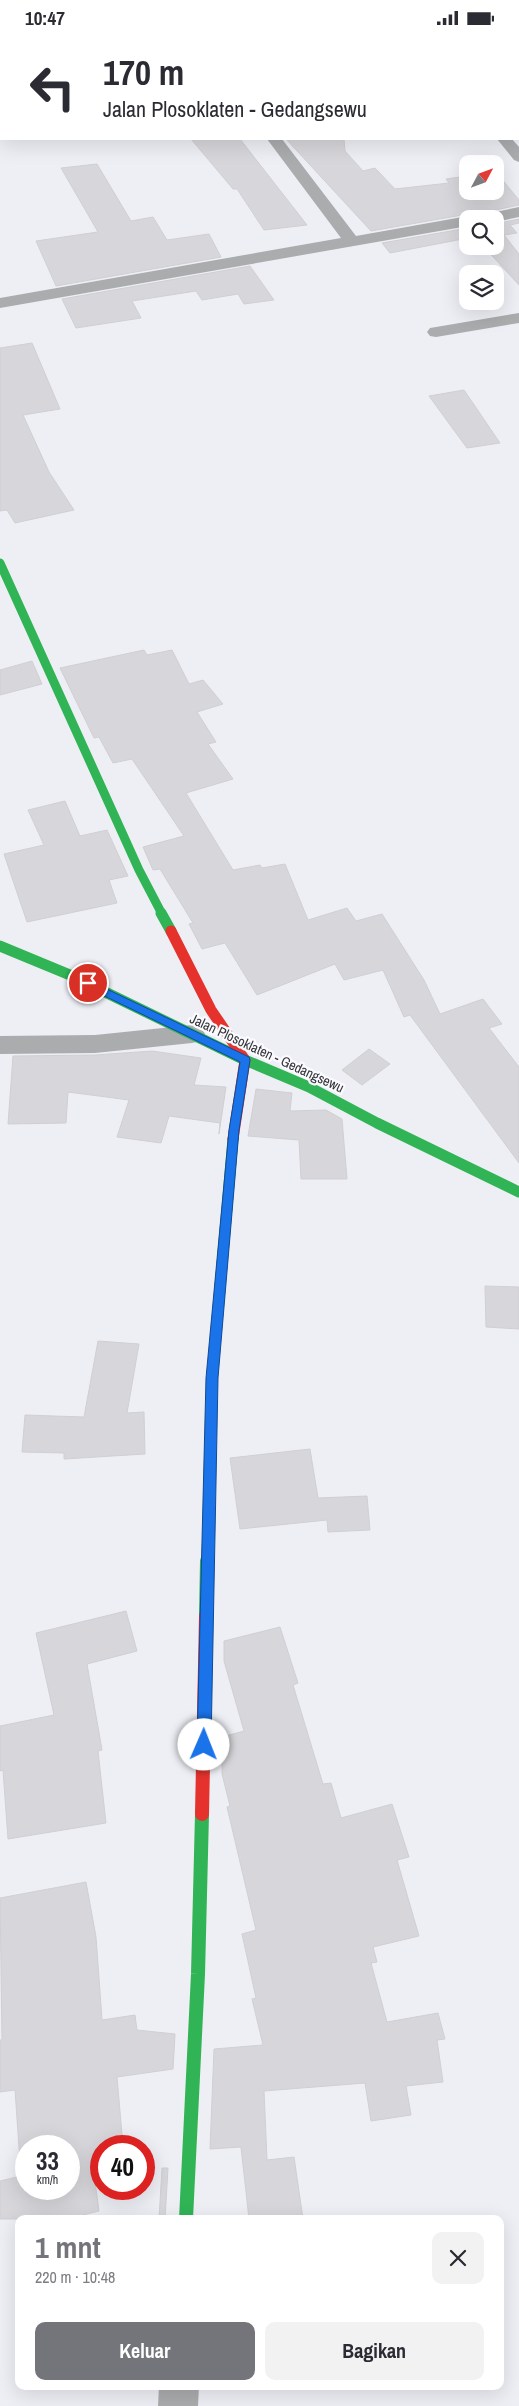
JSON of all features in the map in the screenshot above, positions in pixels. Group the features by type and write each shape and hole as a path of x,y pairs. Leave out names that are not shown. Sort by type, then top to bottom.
{"street":[{"path":"275,140 352,241"},
{"path":"505,140 519,157"},
{"path":"504,215 519,212"},
{"path":"0,303 459,223"},
{"path":"436,332 519,318"},
{"path":"0,563 139,870 211,1010 245,1060 234,1130 212,1378 198,1965 186,2215"},
{"name":"Jalan Plosoklaten - Gedangsewu","path":"0,946 70,975 245,1060 309,1087 377,1123 519,1192"},
{"path":"0,1045 95,1044 192,1034"},
{"path":"178,2406 179,2390"}],"building":[{"path":"192,140 241,140 307,225 264,230 237,189 233,189"},
{"path":"287,140 344,140 345,151 363,171 375,168 395,189 449,183 446,179 459,177 459,200 504,200 504,182 519,200 519,205 496,210 459,210 459,216 371,231"},
{"path":"97,164 131,221 153,217 167,240 209,234 221,257 56,286 36,241 98,232 61,168"},
{"path":"519,219 519,223 510,225 517,233 504,235 504,222"},
{"path":"459,230 459,240 390,253 382,243"},
{"path":"504,235 519,254 519,285 504,269 504,265 501,265 491,255 504,255"},
{"path":"250,266 274,300 244,304 238,294 202,300 196,291 132,301 141,318 76,328 62,299"},
{"path":"32,343 60,409 23,415 49,472 74,510 15,523 7,510 0,511 0,348"},
{"path":"464,390 500,443 467,448 429,396"},
{"path":"144,650 147,655 172,650 189,684 203,680 223,704 197,712 216,742 208,744 233,779 186,793 233,870 260,865 262,868 285,864 308,920 347,908 356,921 382,914 424,980 440,1014 483,999 502,1024 489,1028 519,1067 519,1163 410,1015 404,1017 383,970 344,980 335,964 257,995 225,943 202,949 189,924 193,923 160,869 153,870 143,847 184,836 132,759 113,763 99,737 94,738 60,668"},
{"path":"32,661 42,684 0,695 0,670"},
{"path":"65,801 80,836 107,830 128,876 109,880 117,903 27,922 4,854 44,845 28,810"},
{"path":"369,1049 390,1064 362,1085 342,1070"},
{"path":"152,1051 201,1058 194,1085 226,1087 219,1134 220,1123 169,1116 161,1143 117,1137 129,1100 68,1092 66,1123 8,1124 13,1056 95,1055"},
{"path":"256,1089 292,1093 290,1111 326,1110 342,1119 347,1179 301,1179 299,1140 248,1136"},
{"path":"485,1286 519,1287 519,1329 486,1327"},
{"path":"98,1341 139,1344 127,1413 144,1412 145,1454 64,1459 64,1453 22,1452 25,1415 84,1417"},
{"path":"310,1449 318,1498 367,1496 370,1530 328,1532 327,1520 240,1529 230,1458"},
{"path":"126,1611 137,1651 87,1664 102,1750 98,1751 106,1823 8,1839 3,1770 0,1771 0,1726 54,1715 36,1633"},
{"path":"280,1627 298,1683 293,1685 323,1784 331,1783 341,1818 392,1804 409,1857 397,1860 419,1936 373,1947 377,1962 371,1963 387,2022 438,2013 445,2039 437,2040 443,2082 406,2086 411,2115 371,2121 365,2083 264,2091 267,2160 294,2157 302,2215 249,2215 241,2147 210,2149 214,2049 263,2045 252,1999 256,1998 242,1934 256,1930 227,1807 230,1806 222,1774 222,1737 244,1731 224,1661 224,1641"},
{"path":"86,1882 96,1937 102,2020 135,2015 137,2030 175,2034 173,2069 117,2077 122,2135 90,2135 90,2200 98,2200 99,2211 83,2215 15,2215 15,2219 0,2219 0,2181 15,2177 15,2200 80,2200 80,2135 18,2135 15,2090 0,2092 0,2040 2,2040 0,1898"},
{"path":"162,2168 168,2168 165,2215 159,2215"}],"traffic: fast":[{"path":"0,563 139,870 171,931"},
{"path":"0,946 70,975 245,1060 309,1087 377,1123 519,1192"},
{"path":"206,1616 212,1378 233,1139"},
{"path":"186,2215 198,1974 202,1814"}],"traffic: jam":[{"path":"171,931 211,1010 245,1060 233,1139"},
{"path":"202,1814 206,1616"}],"route":[{"path":"88,983 245,1060 234,1130 212,1378 204,1745"}]}
